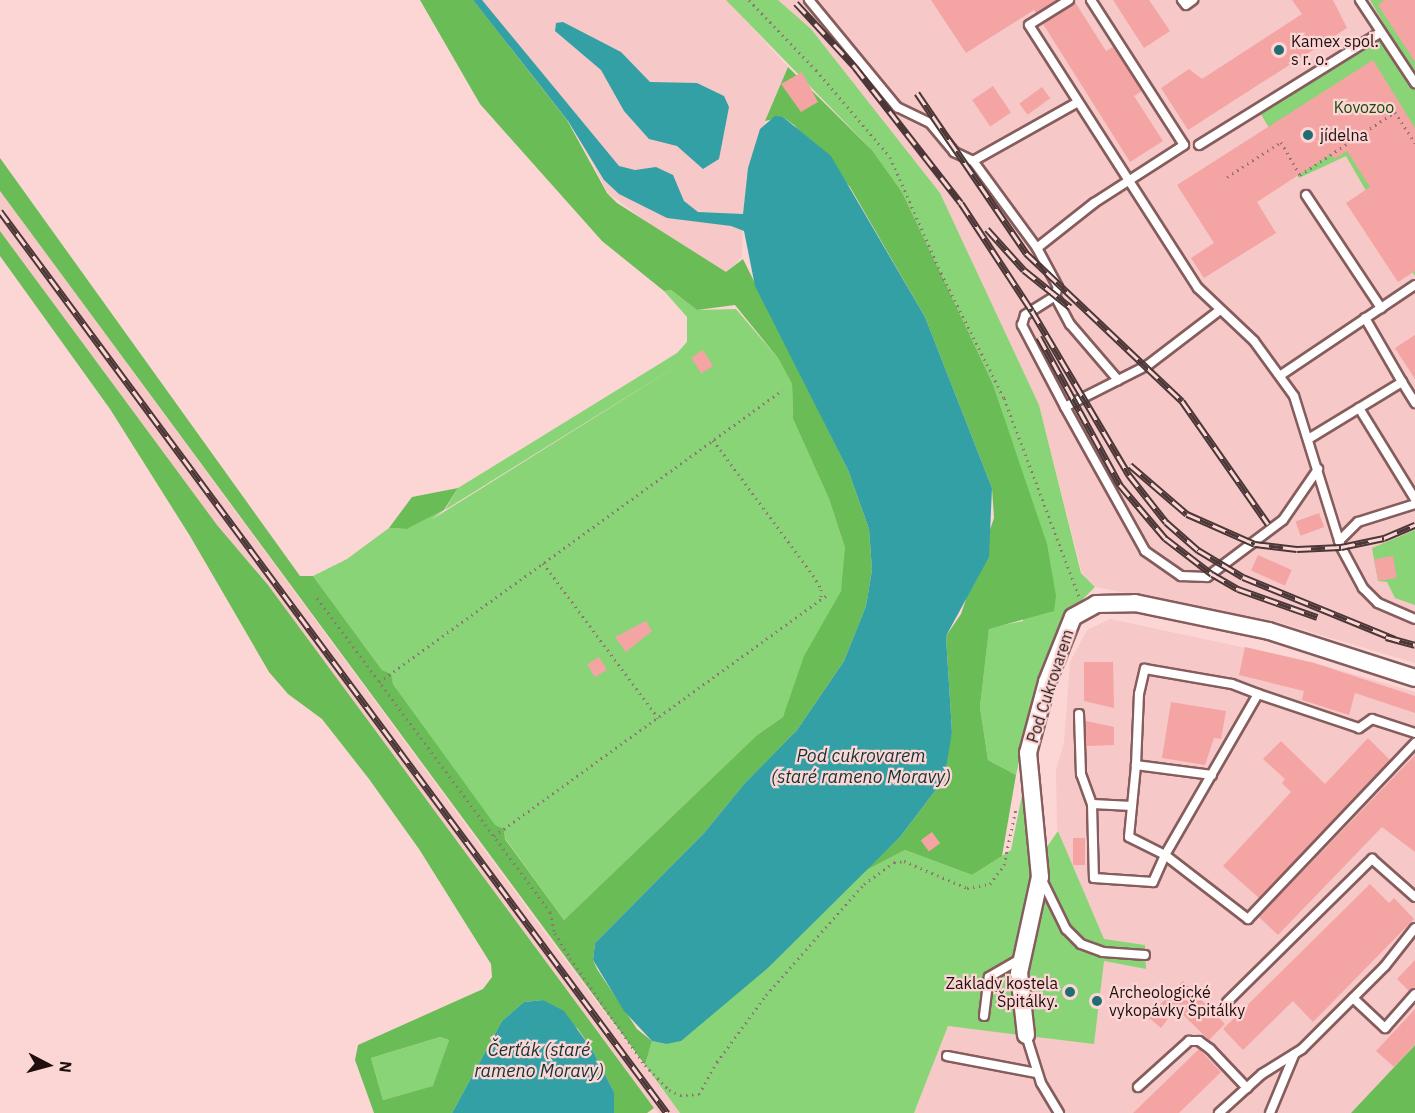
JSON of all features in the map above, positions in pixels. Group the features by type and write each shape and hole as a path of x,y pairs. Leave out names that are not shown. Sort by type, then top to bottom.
{"street":[{"path":"1085,609 1107,602 1135,603 1257,629 1415,678"},
{"name":"Pod Cukrovarem","path":"1026,1035 1021,959 1040,877 1028,753 1065,633 1073,617 1085,609"}],"lane":[{"path":"809,0 897,107 930,123 954,152 973,162 1056,278 1055,297 1070,324 1118,380"},
{"path":"1069,0 1029,25 1198,288 1220,310 1234,320 1281,375 1300,407 1339,541 1350,568 1370,596 1392,611 1415,619"},
{"path":"1036,248 1127,180 1184,145 1091,0"},
{"path":"1182,0 1186,5 1193,0"},
{"path":"1360,0 1415,83"},
{"path":"1199,144 1381,32"},
{"path":"973,162 1078,102"},
{"path":"1306,195 1381,308"},
{"path":"1281,375 1415,285"},
{"path":"1055,297 1025,315 1022,325 1145,552 1190,579 1212,574 1283,520 1318,469"},
{"path":"1065,406 1148,365 1220,310"},
{"path":"1365,318 1415,403"},
{"path":"1310,438 1402,382"},
{"path":"1359,408 1415,499"},
{"path":"1339,541 1358,522 1415,504"},
{"path":"1415,733 1372,719 1359,728 1232,684 1145,669 1139,694 1130,837 1165,855 1248,919 1415,742"},
{"path":"1079,714 1081,774 1092,804 1094,879 1153,882 1165,855 1258,694"},
{"path":"1136,765 1212,775"},
{"path":"1092,804 1132,806"},
{"path":"1227,1002 1372,859 1415,897"},
{"path":"1040,877 1066,929 1081,944 1103,952 1146,955"},
{"path":"1219,1113 1247,1088 1294,1054 1353,998 1415,928"},
{"path":"984,1016 989,976 1021,959"},
{"path":"1353,998 1385,1028 1415,994"},
{"path":"1026,1035 1036,1073 1059,1113"},
{"path":"1138,1087 1189,1041 1199,1041 1247,1088"},
{"path":"1270,1113 1294,1054"},
{"path":"947,1056 1036,1073"}],"path":[{"path":"749,0 816,70 890,157 941,273 1004,398 1069,576 1085,609"},
{"path":"1227,177 1281,142 1300,175 1395,112 1415,142"},
{"path":"379,682 782,390"},
{"path":"713,440 813,574 821,589 821,599"},
{"path":"543,563 658,718"},
{"path":"494,836 827,595"},
{"path":"317,598 550,912 555,933 570,958 645,1065 669,1090 692,1096 699,1094 717,1062 766,995 846,903 894,862 911,862 945,881 967,888 990,884 1004,865 1018,798"}],"shaded area":[{"path":"471,0 727,0 788,67 750,161 743,212 742,257 727,273 666,236 608,193 571,123"},
{"path":"778,0 1415,0 1415,663 1274,621 1095,587 1082,573 1039,405 940,193 811,29"},
{"path":"0,191 680,1113 658,1113 268,585 217,525 0,231"},
{"path":"1110,619 1312,662 1415,692 1415,1045 1351,1113 914,1113 948,1026 1011,1033 1104,961 1146,969 1145,945 1104,940 1057,828 1056,770 1064,743 1070,662 1087,630"}],"green space":[{"path":"420,0 473,0 567,120 607,193 617,203 726,272 743,259 848,470 869,529 872,570 866,606 844,661 797,730 744,784 704,833 595,943 593,960 597,969 637,1029 652,1041 645,1065 0,191 0,158 300,576 313,576 382,670 391,674 393,684 495,825 504,829 505,839 564,920 757,735 783,717 804,656 841,591 845,548 829,499 793,419 792,384 778,358 735,305 697,310 671,290 664,291 602,241 480,104"},
{"path":"726,0 778,0 811,29 940,193 1039,405 1081,573 1095,587 1065,617 1033,700 1016,775 988,760 980,707 989,628 1023,621 1013,451 992,382 902,192 872,150"},
{"name":"Kovozoo","path":"1370,0 1415,0 1415,276 1346,156 1299,178 1259,111 1388,31"},
{"path":"788,67 872,150 902,192 992,382 1047,544 1056,596 1054,611 989,629 980,707 988,760 1016,775 1002,856 972,875 905,850 865,871 900,837 938,787 952,732 946,636 961,614 994,518 992,488 925,317 850,187 794,125 783,117 765,121"},
{"path":"0,231 217,525 268,585 654,1108 647,1113 614,1113 614,1092 593,1051 578,1029 543,1000 524,1002 502,1021 452,1113 374,1113 355,1060 358,1045 483,989 492,977 491,964 419,849 369,779 322,719 288,694 269,672 190,536 110,409 0,256","holes":["440,1037 449,1040 433,1086 383,1100 371,1058"]},
{"path":"671,290 697,310 736,309 778,358 792,384 793,419 829,499 845,548 845,570 841,591 783,717 757,735 564,920 505,838 504,829 495,826 393,684 390,674 382,670 313,576 347,559 389,528 407,529 444,510 431,520 691,357 445,510 458,488 677,353 687,342 687,317 664,291"},
{"path":"458,488 444,510 407,529 389,528 412,497"},
{"path":"1415,530 1415,605 1395,598 1387,582 1378,581 1372,548"},
{"path":"1026,775 1032,868 1058,831 1104,939 1145,945 1146,969 1104,961 1094,1044 948,1026 914,1113 680,1113 645,1065 652,1041 666,1044 768,968 865,871 905,850 972,875 1011,850"},
{"path":"440,1037 449,1040 434,1086 383,1100 371,1058"},
{"path":"1415,1045 1415,1113 1351,1113"}],"water":[{"name":"Pod cukrovarem (staré rameno Moravy)","path":"473,0 482,0 619,166 635,170 656,167 673,175 684,201 698,212 743,214 748,168 760,129 775,116 783,117 831,156 925,317 992,488 989,557 946,636 952,732 946,768 938,787 900,837 768,968 681,1041 666,1044 652,1041 624,1011 593,960 595,943 704,833 744,784 797,730 844,661 866,606 872,570 869,529 848,470 755,286 744,231 731,226 667,218 619,194 604,180 568,121"},
{"path":"563,22 621,52 650,82 697,83 724,96 729,107 719,159 703,169 677,146 649,139 624,111 601,70 555,31 556,23"},
{"name":"Čerťák (staré rameno Moravy)","path":"543,1000 564,1011 593,1051 614,1092 614,1113 452,1113 502,1021 524,1002"}],"building":[{"path":"931,0 1057,0 1036,13 1034,10 966,53"},
{"path":"1113,0 1149,0 1170,31 1144,48"},
{"name":"Kamex spol. s r. o.","path":"1292,0 1333,0 1347,28 1188,130 1161,88 1189,69 1202,79 1302,14"},
{"path":"1384,0 1415,0 1415,62 1378,5"},
{"path":"1075,2 1106,51 1113,47 1142,91 1134,96 1163,141 1130,162 1043,24"},
{"path":"1373,60 1415,128 1415,271 1398,282 1346,203 1370,187 1347,151 1334,159 1331,154 1257,202 1276,233 1204,278 1191,258 1214,243 1177,185"},
{"path":"802,72 818,102 801,112 781,84"},
{"path":"993,86 1011,113 990,127 972,100"},
{"path":"1042,87 1050,98 1028,115 1019,103"},
{"path":"1415,335 1415,379 1395,348"},
{"path":"703,350 713,366 701,374 691,357"},
{"path":"1319,513 1324,527 1301,536 1296,522"},
{"path":"1258,555 1292,570 1285,586 1251,571"},
{"path":"1393,556 1397,578 1378,581 1374,559"},
{"path":"646,621 652,631 626,652 615,637"},
{"path":"1245,647 1314,663 1415,696 1415,713 1355,693 1349,715 1302,700 1304,691 1239,675"},
{"path":"599,657 607,670 595,677 587,664"},
{"path":"1084,662 1113,662 1114,708 1084,701"},
{"path":"1171,702 1226,711 1221,739 1214,738 1205,765 1162,758"},
{"path":"1086,721 1114,727 1114,745 1086,746"},
{"path":"1368,738 1390,760 1259,898 1223,866 1291,792 1282,783 1285,779 1263,759 1281,741 1325,784"},
{"path":"1415,755 1415,852 1382,827 1278,935 1259,917"},
{"path":"932,832 940,843 929,852 921,840"},
{"path":"1073,838 1085,838 1085,865 1073,865"},
{"path":"1370,884 1389,903 1394,898 1414,919 1313,1022 1293,1001 1243,1050 1223,1029"},
{"path":"1415,960 1415,988 1409,991 1397,979"},
{"path":"1183,981 1225,1024 1209,1040 1176,1008 1161,1028 1148,1017"},
{"path":"1415,1009 1415,1044 1394,1067 1376,1051"},
{"path":"1199,1049 1221,1072 1179,1113 1133,1113"}],"railway":[{"path":"796,3 855,67 961,203 1032,311 1129,475 1166,522 1198,550 1243,577 1395,639"},
{"path":"917,93 1026,253 1182,401 1268,524"},
{"path":"0,211 667,1113"},
{"path":"987,229 1024,270 1070,307"},
{"path":"1039,337 1120,485 1165,538 1212,574 1238,589 1317,617"},
{"path":"1130,465 1187,514 1255,544 1297,549 1341,547 1384,538 1415,525"},
{"path":"1386,637 1415,645"}],"place":[{"name":"Kamex spol. s r. o.","path":"1279,50"},
{"name":"jídelna","path":"1308,135"},
{"name":"Zaklady kostela Špitálky.","path":"1070,992"},
{"name":"Archeologické vykopávky Špitálky","path":"1097,1001"}]}
